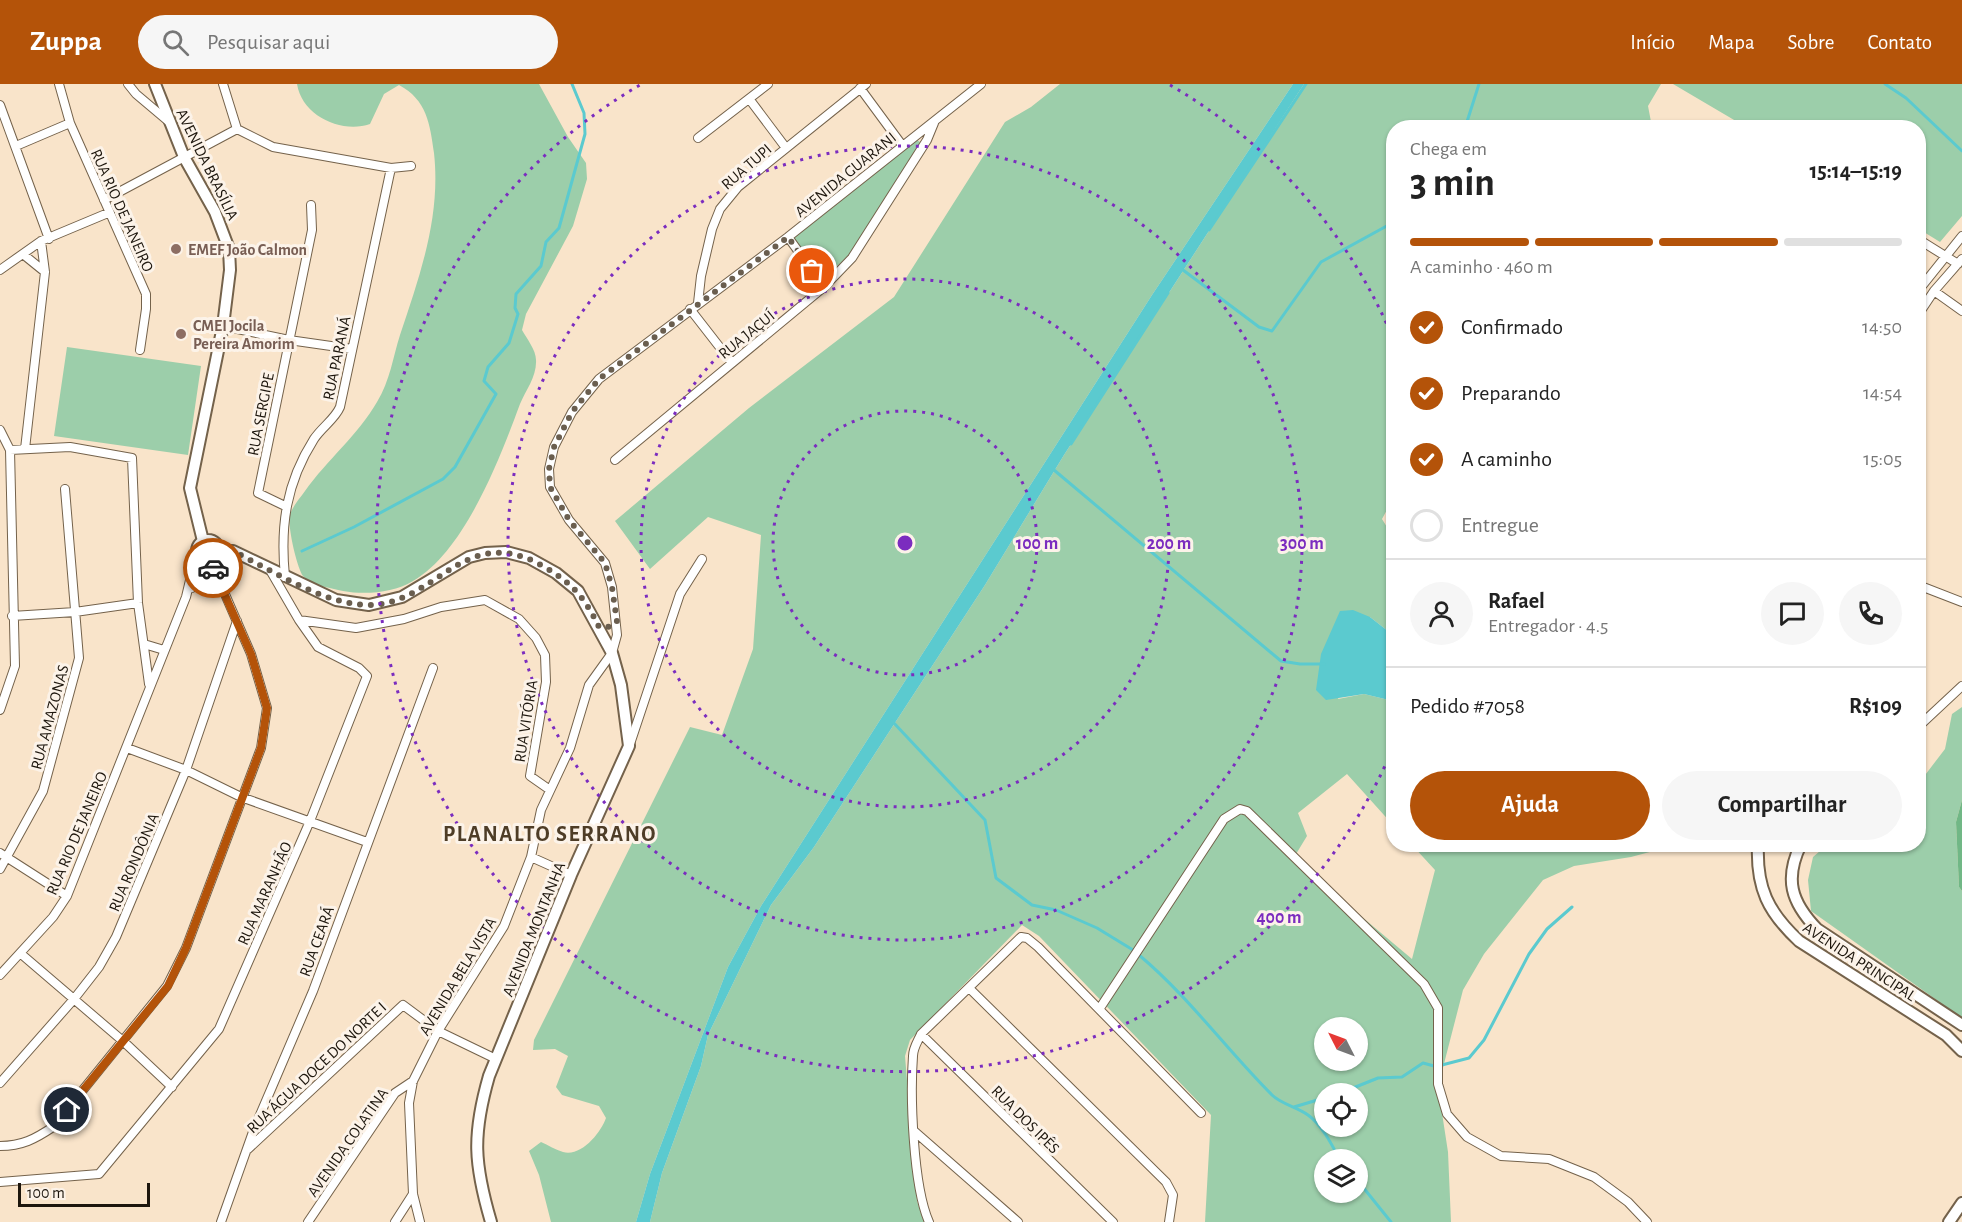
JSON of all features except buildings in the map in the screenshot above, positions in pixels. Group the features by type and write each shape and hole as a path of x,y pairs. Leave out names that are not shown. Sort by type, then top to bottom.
{"street":[{"name":"RUA RIO DE JANEIRO","path":"59,84 69,123 146,294 140,350"},
{"path":"128,84 136,94 168,121"},
{"name":"AVENIDA BRASÍLIA","path":"155,84 184,157 220,222 229,249 230,270 223,326 190,488 203,541"},
{"path":"223,84 237,129 273,147 391,168 411,166"},
{"path":"698,138 768,84"},
{"name":"AVENIDA GUARANI","path":"612,653 617,635 617,622 612,587 605,563 558,504 550,487 549,469 554,447 572,412 599,379 788,237 981,84"},
{"path":"863,86 902,145"},
{"name":"RUA TUPI","path":"698,303 701,276 712,229 720,209 738,188 863,86"},
{"path":"750,100 786,148"},
{"path":"0,105 16,147 45,240 45,272 25,449 10,450"},
{"name":"RUA JAÇUÍ","path":"615,460 824,287 852,258 927,140 934,122"},
{"path":"16,147 69,123"},
{"path":"104,200 237,129"},
{"name":"RUA PARANÁ","path":"285,577 283,536 285,506 300,462 320,430 337,414 340,407 391,168"},
{"name":"RUA SERGIPE","path":"285,506 258,493 312,230 311,205"},
{"path":"0,270 45,240 108,213"},
{"path":"1926,280 1962,236"},
{"path":"788,237 824,287"},
{"path":"1926,243 1960,262 1926,303"},
{"path":"24,255 45,272"},
{"path":"1934,291 1962,311"},
{"path":"690,309 732,363"},
{"path":"223,326 289,340 352,349"},
{"path":"0,430 10,450 12,616 15,666 0,710"},
{"name":"RUA RIO DE JANEIRO","path":"25,449 70,447 132,458 138,603 150,685"},
{"name":"RUA AMAZONAS","path":"0,869 43,791 79,658 65,489"},
{"path":"203,541 215,542 220,551 217,558 209,562 200,559 197,551 203,541"},
{"name":"RUA RIO DE JANEIRO","path":"0,975 53,917 67,896 186,597 197,551"},
{"path":"220,551 233,551 336,600 369,605 402,597 469,557 485,553 506,552 529,558 556,573 578,591 599,627 612,653 621,685 629,746"},
{"path":"629,746 680,594 702,559"},
{"name":"RUA RIO DE JANEIRO","path":"186,597 209,562"},
{"path":"0,1146 15,1146 32,1141 53,1127 168,986 186,948 261,748 267,708 251,654 209,562"},
{"path":"270,570 299,620"},
{"path":"1926,588 1962,602"},
{"name":"RUA VITÓRIA","path":"299,620 356,628 404,620 441,607 485,600 519,620 536,638 545,655 546,682 530,776 550,790"},
{"path":"12,616 75,612 138,603"},
{"name":"RUA MARANHÃO","path":"0,1182 99,1174 219,1029 310,821 367,676 359,668 318,647 299,620"},
{"name":"RUA RONDÔNIA","path":"0,1083 74,999 99,967 116,937 186,770 237,621"},
{"path":"599,627 608,627 617,622"},
{"path":"144,644 164,650"},
{"name":"AVENIDA BELA VISTA","path":"420,1222 413,1194 409,1102 413,1082 438,1031 504,927 531,857 541,810 570,748 589,685 612,653"},
{"name":"RUA CEARÁ","path":"221,1222 247,1150 313,991 433,669"},
{"path":"1926,720 1962,686"},
{"name":"AVENIDA MONTANHA","path":"491,1222 479,1180 475,1142 480,1108 496,1059 571,874 629,746"},
{"path":"127,748 186,770 241,797 367,842"},
{"path":"1100,1008 1224,819 1240,809 1247,811 1424,984 1438,1008 1436,1060 1438,1084 1448,1114 1467,1137 1502,1156 1549,1159 1594,1177 1628,1202 1647,1222"},
{"path":"0,852 67,896"},
{"name":"AVENIDA PRINCIPAL","path":"1758,852 1760,883 1770,909 1784,927 1799,941 1946,1035 1962,1051"},
{"name":"AVENIDA PRINCIPAL","path":"1798,852 1792,867 1791,886 1796,903 1816,929 1962,1025"},
{"path":"531,857 571,874"},
{"path":"929,1222 922,1199 914,1131 913,1053 921,1034 1021,937 1024,937 1100,1008 1201,1113"},
{"path":"20,953 124,1042 172,1087"},
{"path":"969,988 1166,1182 1173,1195 1169,1222"},
{"name":"RUA ÁGUA DOCE DO NORTE I","path":"247,1150 403,1005 438,1031 496,1059"},
{"name":"RUA DOS IPÊS","path":"921,1034 1105,1218 1113,1222"},
{"name":"AVENIDA COLATINA","path":"308,1222 395,1093 413,1082"},
{"path":"914,1131 1018,1222"},
{"path":"395,1222 413,1194"},
{"path":"1949,1222 1962,1203"}],"green space":[{"path":"297,84 539,84 568,137 586,163 587,179 573,226 526,314 522,330 535,352 535,372 479,502 449,548 432,567 405,585 370,593 343,591 322,586 303,576 295,556 289,520 296,503 361,425 385,386 421,268 432,223 435,177 431,132 421,105 416,98 399,85 384,94 370,124 347,126 325,120 315,113 300,95"},
{"path":"1060,84 1293,84 1152,295 761,906 728,967 650,1174 636,1222 551,1222 539,1175 529,1151 541,1142 563,1152 577,1151 590,1142 606,1118 599,1106 562,1095 556,1087 568,1056 555,1049 533,1050 534,1040 690,727 722,735 753,649 761,535 708,517 650,569 615,521 749,408 894,297 1005,122 1031,107"},
{"path":"1304,84 1661,84 1648,106 1651,120 1386,120 1386,512 1382,519 1386,526 1386,630 1370,617 1338,699 1364,694 1386,699 1386,817 1347,774 1298,813 1307,836 1293,859 1412,959 1435,870 1418,852 1650,852 1574,866 1543,880 1484,954 1463,990 1438,1087 1448,1152 1451,1222 1205,1222 1211,1115 1039,936 1022,925 910,1040 905,1056 917,1201 924,1222 650,1222 662,1173 701,1066 708,1035 771,905 814,847 985,585 1064,455"},
{"path":"1673,84 1962,84 1962,216 1940,242 1926,233 1926,120 1734,120"},
{"path":"917,140 920,142 852,254 822,278 792,239"},
{"path":"67,347 201,366 188,455 54,436"},
{"path":"1962,707 1962,800 1956,822 1959,887 1962,891 1962,1018 1811,911 1808,880 1813,857 1819,852 1926,852 1926,774 1945,749 1952,714"},
{"path":"1962,800 1962,891 1959,887 1956,822"}],"water":[{"path":"1293,84 1304,84 1064,455 985,585 814,847 771,905 708,1035 701,1066 662,1173 650,1222 636,1222 650,1174 728,967 761,906 1152,295"},
{"path":"1353,610 1370,617 1386,630 1386,699 1364,694 1326,700 1316,690 1321,654 1340,611"}],"waterway":[{"path":"302,551 354,527 443,479 455,467 496,394 484,381 488,367 509,343 518,314 515,308 516,294 541,266 546,242 559,228 585,134 584,113 572,84"},
{"path":"1209,230 1306,84"},
{"path":"1468,120 1479,84"},
{"path":"1885,84 1906,98 1962,151"},
{"path":"1183,270 1259,327 1272,331 1321,262 1386,226"},
{"path":"1071,444 1168,293"},
{"path":"1054,470 1281,661 1324,664"},
{"path":"892,721 985,820 996,878 1032,905 1056,910 1097,928 1133,950"},
{"path":"1438,1066 1469,1058 1484,1040 1529,954 1547,929 1572,907"},
{"path":"1139,955 1174,988 1272,1095 1313,1119 1334,1149"},
{"path":"1366,1083 1378,1078 1402,1077 1423,1063 1434,1066"},
{"path":"1294,1107 1314,1101"},
{"path":"1368,1193 1391,1222"}],"way so far":[{"path":"213,568 211,562 217,558 220,551 233,551 336,600 369,605 402,597 469,557 485,553 506,552 529,558 556,573 578,591 599,627 611,626 617,622 612,587 605,563 569,520 550,487 549,469 554,447 572,412 599,379 788,237 812,271"}],"place":[{"name":"EMEF João Calmon","path":"176,249"},
{"name":"CMEI Jocila Pereira Amorim","path":"181,334"}],"district":[{"name":"PLANALTO SERRANO","path":"550,833"}],"route":[{"path":"67,1110 168,986 186,948 261,748 267,708 251,654 213,568"}]}
